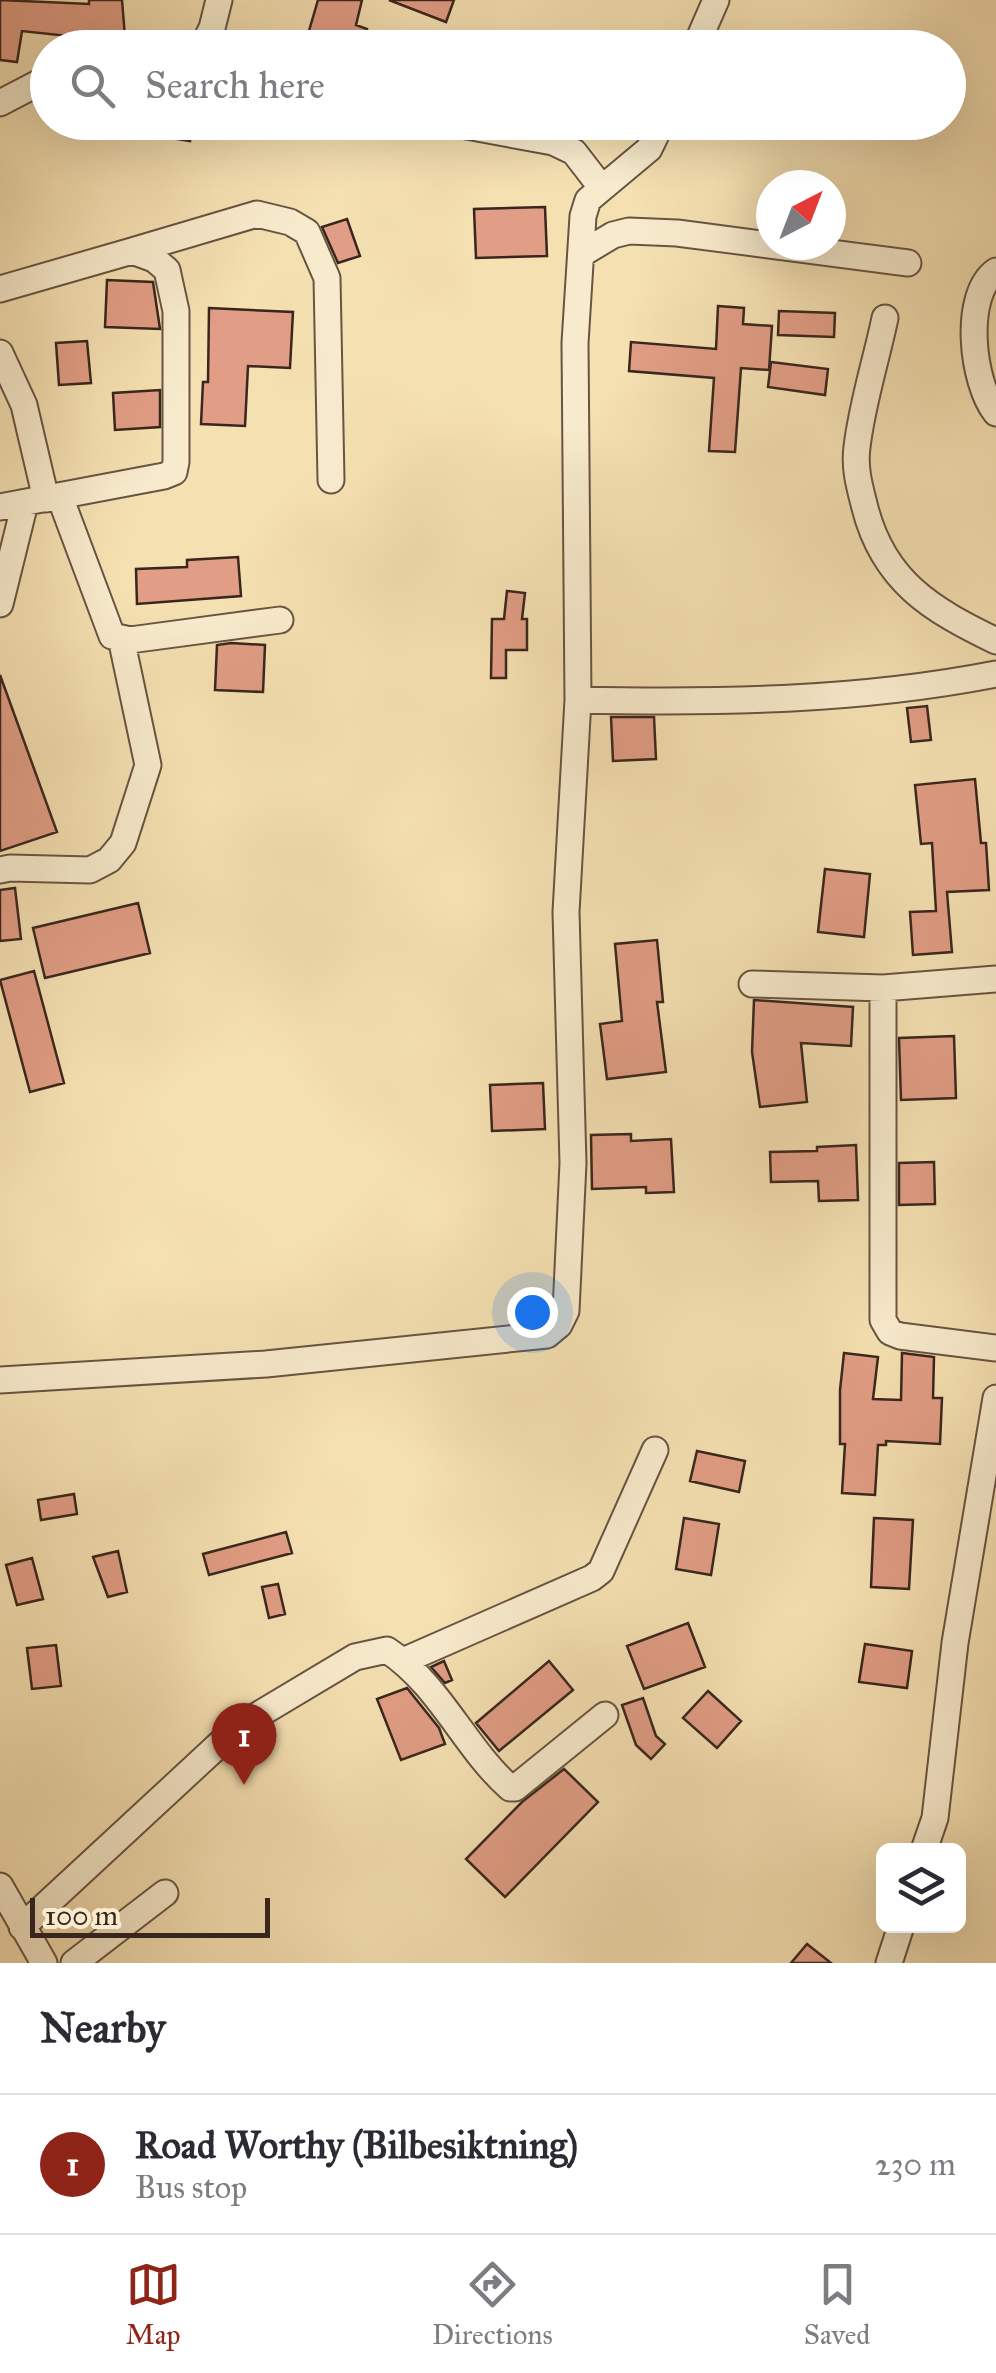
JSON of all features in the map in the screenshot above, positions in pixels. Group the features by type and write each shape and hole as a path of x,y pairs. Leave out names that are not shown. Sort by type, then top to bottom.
{"street":[{"path":"211,30 218,0"},
{"path":"703,30 716,0"},
{"path":"0,103 30,87"},
{"path":"542,140 574,152 601,187"},
{"path":"0,1380 266,1364 547,1335 566,1311 574,1162 566,912 578,700 575,343 583,216 588,200 649,149 653,140"},
{"path":"0,289 257,214 290,222 307,232 327,278 331,480"},
{"path":"582,254 613,235 629,231 677,233 908,264"},
{"path":"33,502 174,472 176,311 166,270 154,259 132,252"},
{"path":"996,270 986,278 978,294 974,324 977,363 996,413"},
{"path":"886,318 857,448 856,475 869,524 898,578 949,618 996,641"},
{"path":"0,353 24,404 33,502 0,604"},
{"path":"33,502 112,636 130,640 280,620"},
{"path":"0,870 90,870 109,860 123,843 148,765 122,638"},
{"path":"578,700 702,703 808,698 906,690 996,674"},
{"path":"752,984 884,988 996,979"},
{"path":"884,988 884,1320 890,1332 900,1336 996,1348"},
{"path":"926,1843 935,1818 955,1643 996,1398"},
{"path":"402,1661 601,1571 655,1450"},
{"path":"22,1927 238,1727 355,1657 386,1650 402,1661 450,1712 510,1788 515,1788 605,1716"},
{"path":"0,1886 44,1963"},
{"path":"74,1963 164,1893"},
{"path":"889,1963 899,1933"}],"building":[{"path":"0,0 89,4 89,0 122,0 124,30 22,31 17,62 0,60"},
{"path":"318,0 362,0 356,25 367,30 309,30"},
{"path":"389,0 454,0 446,22"},
{"path":"545,207 547,256 476,258 474,209"},
{"path":"347,219 360,256 338,263 322,227"},
{"path":"107,280 153,282 160,329 105,327"},
{"path":"718,306 744,308 743,324 772,326 769,370 741,368 735,452 709,451 714,378 629,371 631,342 716,349"},
{"path":"209,308 293,312 290,368 248,366 245,426 201,424 203,382 208,382"},
{"path":"779,311 835,313 834,337 778,335"},
{"path":"87,341 91,383 59,385 56,343"},
{"path":"771,362 828,369 825,395 768,387"},
{"path":"160,390 160,427 115,430 113,393"},
{"path":"238,557 241,596 137,604 136,569 187,567 187,560"},
{"path":"507,591 525,593 522,619 527,619 527,650 506,650 506,678 491,678 492,619 504,619"},
{"path":"217,645 265,645 263,692 215,690"},
{"path":"0,675 57,832 0,851"},
{"path":"927,706 931,740 911,742 907,708"},
{"path":"611,717 654,717 656,759 613,761"},
{"path":"975,779 989,890 947,892 952,952 913,955 910,912 936,911 932,843 921,844 915,785"},
{"path":"825,869 870,874 864,937 818,932"},
{"path":"15,888 21,939 0,941 0,890"},
{"path":"138,903 150,953 45,978 33,928"},
{"path":"657,940 663,1002 657,1002 666,1072 607,1079 600,1024 622,1021 615,944"},
{"path":"34,971 64,1083 30,1092 0,980"},
{"path":"754,1000 853,1007 851,1046 801,1043 807,1102 760,1107 752,1052"},
{"path":"954,1036 956,1098 901,1100 899,1038"},
{"path":"543,1083 545,1129 492,1131 490,1085"},
{"path":"631,1134 631,1141 671,1139 674,1192 646,1193 646,1187 592,1189 591,1135"},
{"path":"856,1145 858,1200 819,1201 818,1181 771,1182 770,1152"},
{"path":"934,1162 935,1204 899,1205 899,1163"},
{"path":"844,1353 878,1357 873,1399 901,1400 902,1353 934,1357 933,1398 942,1398 940,1444 886,1441 886,1445 878,1445 875,1495 842,1493 845,1444 840,1444 840,1390"},
{"path":"697,1451 745,1461 739,1492 690,1481"},
{"path":"74,1494 77,1514 41,1520 38,1500"},
{"path":"684,1518 719,1524 711,1575 676,1569"},
{"path":"874,1518 913,1520 909,1589 871,1587"},
{"path":"286,1532 292,1553 209,1575 203,1554"},
{"path":"118,1551 127,1592 108,1597 93,1557"},
{"path":"32,1558 43,1599 17,1605 6,1565"},
{"path":"278,1584 285,1614 269,1618 262,1587"},
{"path":"688,1623 705,1667 644,1689 627,1646"},
{"path":"865,1644 912,1651 907,1688 859,1682"},
{"path":"56,1645 61,1686 32,1689 27,1648"},
{"path":"444,1661 452,1680 445,1683 431,1667"},
{"path":"549,1661 573,1690 499,1751 476,1723"},
{"path":"407,1688 439,1728 445,1744 401,1760 377,1699"},
{"path":"708,1691 741,1721 717,1748 683,1718"},
{"path":"643,1698 656,1736 665,1744 651,1759 636,1745 622,1705"},
{"path":"564,1769 598,1802 505,1897 466,1859 522,1802"},
{"path":"807,1944 831,1963 791,1963"}],"place":[{"name":"Road Worthy (Bilbesiktning)","path":"244,1785"}]}
